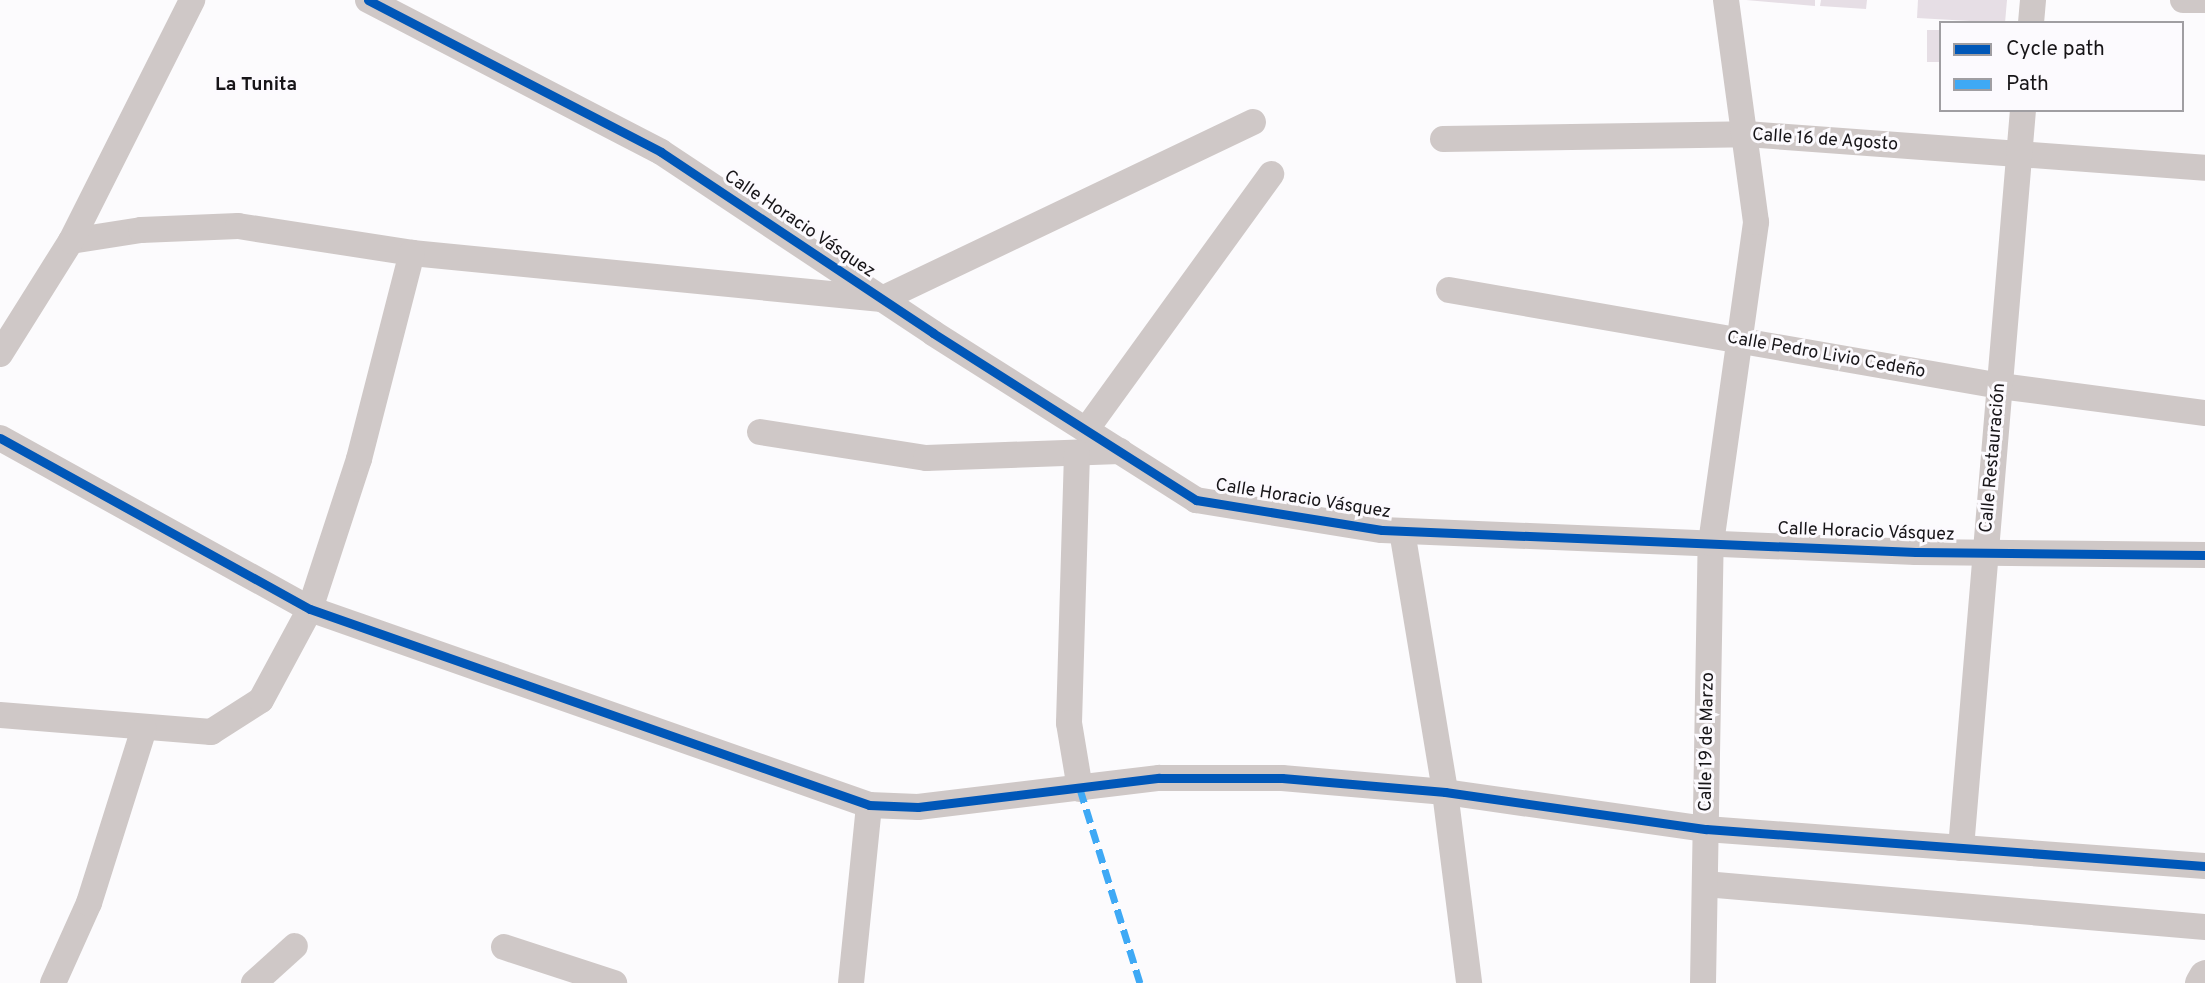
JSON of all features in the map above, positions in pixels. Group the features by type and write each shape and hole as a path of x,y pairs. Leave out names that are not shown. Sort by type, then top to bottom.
{"street":[{"path":"0,354 71,241 192,0"},
{"name":"Calle Horacio Vásquez","path":"368,0 661,152 882,299 1082,441 1120,451 1196,500 1402,531 1987,553 2205,555"},
{"name":"Calle 19 de Marzo","path":"1703,983 1711,543 1737,341 1756,222 1726,0"},
{"path":"2031,21 2033,0"},
{"path":"2183,0 2205,0"},
{"name":"Calle Restauración","path":"1961,848 2023,112"},
{"path":"71,241 141,230 237,226 412,253 882,299 1253,122"},
{"name":"Calle 16 de Agosto","path":"1443,139 1746,134 2205,168"},
{"path":"1080,789 1069,723 1082,441 1271,174"},
{"path":"0,715 144,729 211,732 261,700 310,609 359,459 412,253"},
{"name":"Calle Pedro Livio Cedeño","path":"1448,290 2000,386 2205,413"},
{"path":"760,432 926,458 1082,441"},
{"path":"0,438 310,609 869,805 918,807 1159,778 1282,778 1446,792 1706,829 2205,866"},
{"path":"1402,531 1446,792 1469,983"},
{"path":"53,983 89,903 144,729"},
{"path":"851,983 869,805"},
{"path":"1705,884 2205,927"},
{"path":"254,983 295,946"},
{"path":"504,947 614,983"},
{"path":"2201,983 2205,976"}],"building":[{"path":"1746,0 1815,0 1815,6"},
{"path":"1821,0 1867,0 1866,9 1820,6"},
{"path":"1918,0 2007,0 2005,21 1917,18"},
{"path":"1927,30 1939,30 1939,62 1927,62"}],"marked path":[{"path":"1080,789 1140,983"}],"cycle path":[{"path":"368,0 661,152 933,333 1196,500 1382,530 1916,552 2205,555"},
{"path":"0,438 310,609 869,805 918,807 1159,778 1282,778 1445,792 1706,829 2205,866"}],"district":[{"name":"La Tunita","path":"256,86"}]}
